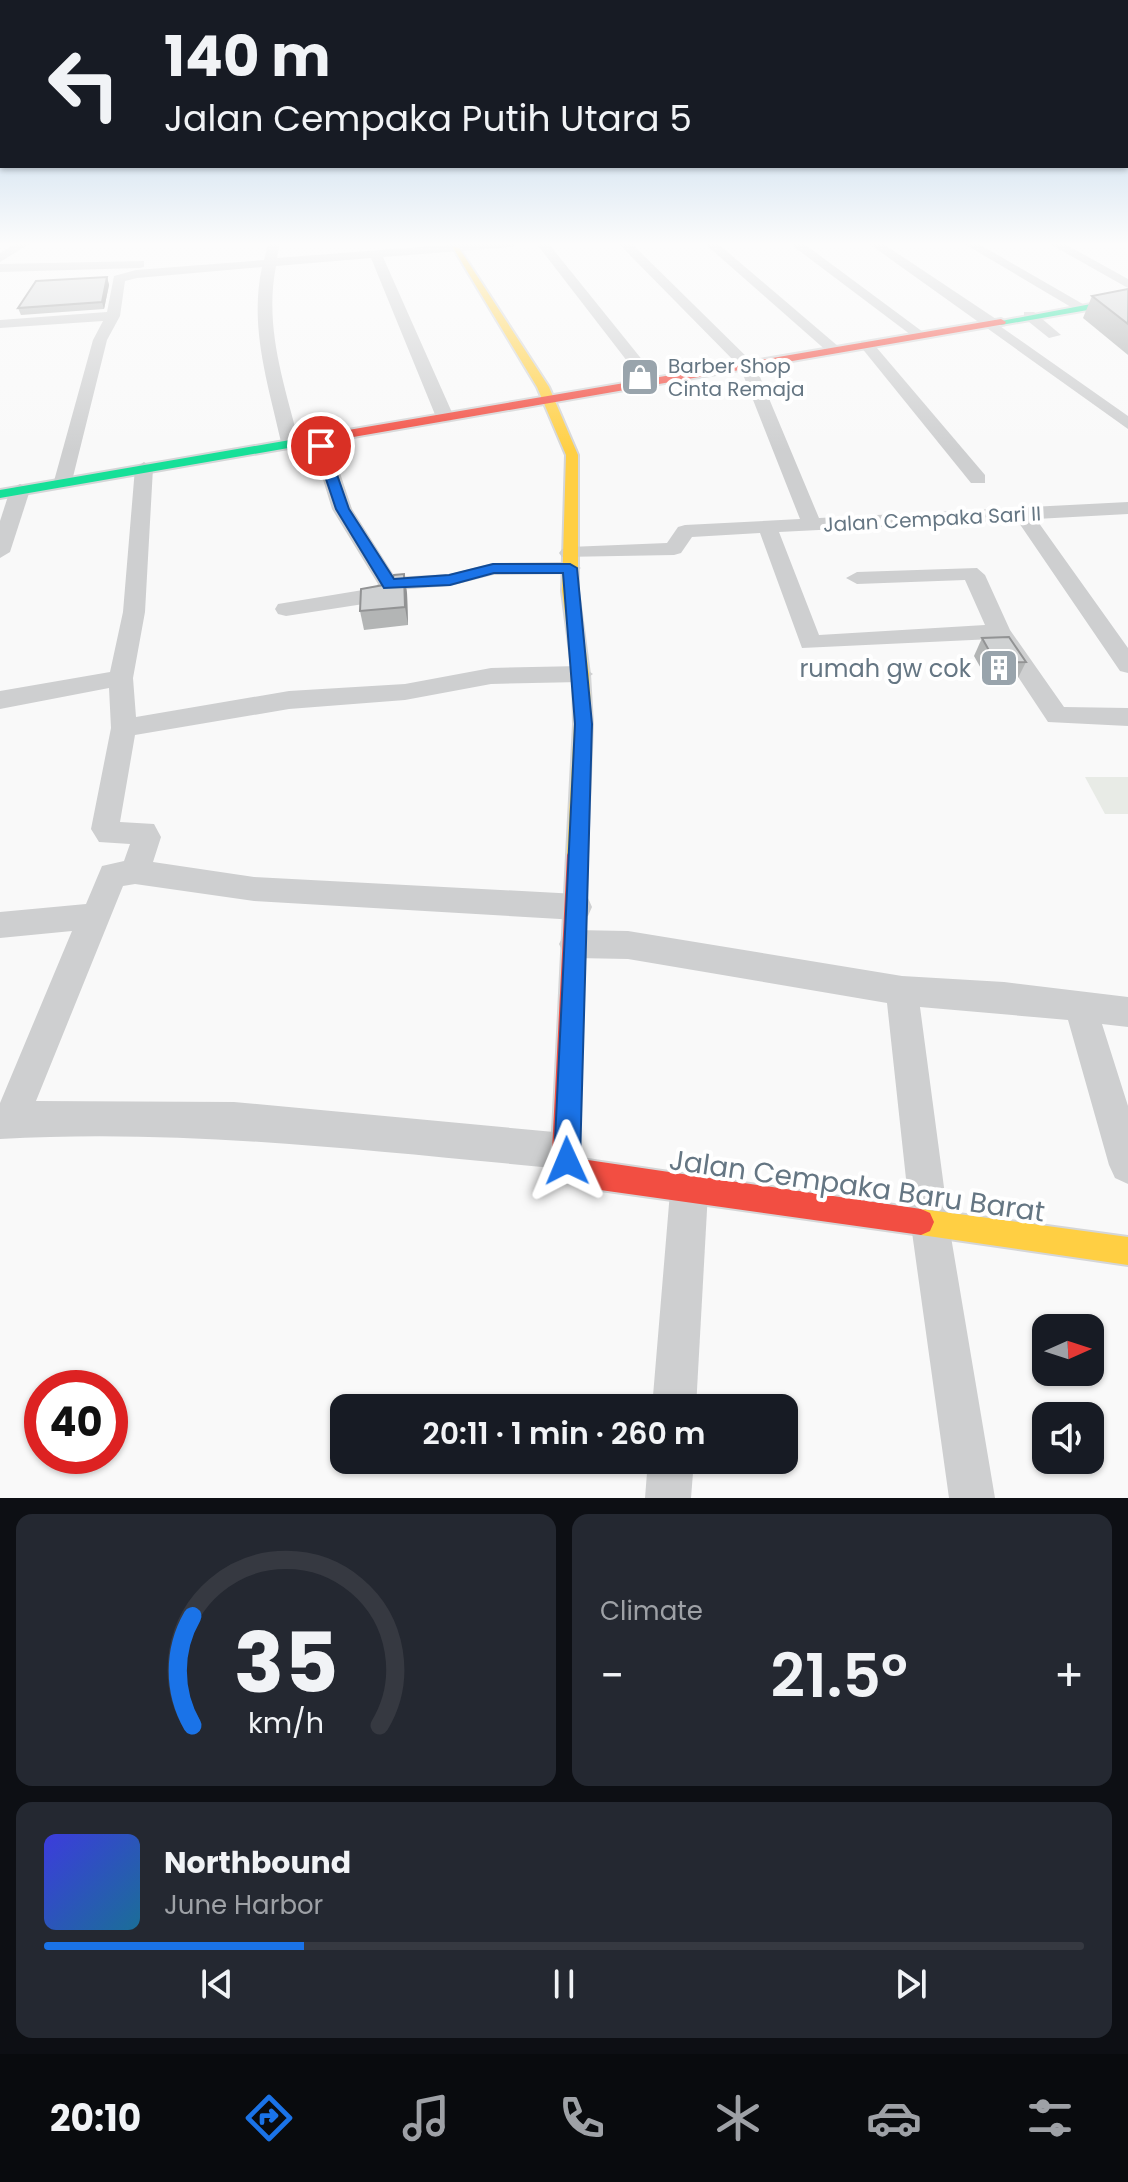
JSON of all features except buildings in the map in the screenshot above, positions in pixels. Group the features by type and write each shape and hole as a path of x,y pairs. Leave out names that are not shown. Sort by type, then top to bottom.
{"street":[{"path":"63,481 100,340 114,313"},
{"path":"264,313 265,339 290,442"},
{"path":"408,313 445,417"},
{"path":"500,313 550,399 572,455 570,561 583,724 577,907 575,944 572,1163 234,1120 160,1116 6,1121 112,875 135,872 254,889 577,907"},
{"path":"597,313 650,380"},
{"path":"694,313 747,365"},
{"path":"791,313 834,350"},
{"path":"890,313 920,335"},
{"path":"975,313 1128,424"},
{"path":"0,552 10,492 1043,313"},
{"path":"1029,315 1054,335"},
{"path":"0,324 113,316"},
{"path":"866,344 978,479"},
{"name":"Jalan Cempaka Sari II","path":"747,365 812,525 1128,508"},
{"path":"319,437 342,509 389,584"},
{"path":"135,872 147,837 144,832 109,834 105,829 124,728 121,678 134,612 144,468"},
{"path":"1023,514 1128,665"},
{"path":"389,584 450,580 493,569 674,549 685,531 812,525"},
{"path":"767,526 810,643 999,631"},
{"path":"857,578 974,575 999,631 1057,716 1128,717"},
{"path":"286,609 383,594 389,584"},
{"path":"124,728 289,700 405,692 491,676 581,674"},
{"path":"0,700 121,678"},
{"path":"0,925 94,916"},
{"path":"575,944 628,945 902,991 1004,997 1128,1012"},
{"path":"902,991 930,1225 972,1498"},
{"path":"1080,1006 1128,1165"},
{"name":"Jalan Cempaka Baru Barat","path":"572,1163 689,1192 1128,1251"},
{"path":"675,1394 689,1192"},
{"path":"668,1498 670,1474"}],"shaded area":[{"path":"1085,777 1128,777 1128,814 1105,814"}],"traffic: fast":[{"path":"1001,322 1053,313"},
{"path":"0,494 313,440"}],"traffic: slow":[{"path":"496,313 543,387 572,455 570,591 581,674 583,724 577,855"},
{"path":"921,1222 1128,1251"}],"traffic: jam":[{"path":"313,440 1001,322"},
{"path":"577,855 565,1151 571,1168 579,1174 921,1222"}],"place":[{"name":"Barber Shop Cinta Remaja","path":"640,377"},
{"name":"rumah gw cok","path":"999,668"}],"route":[{"path":"321,446 342,509 389,584 450,580 493,569 570,568 583,724 567,1161"}]}
